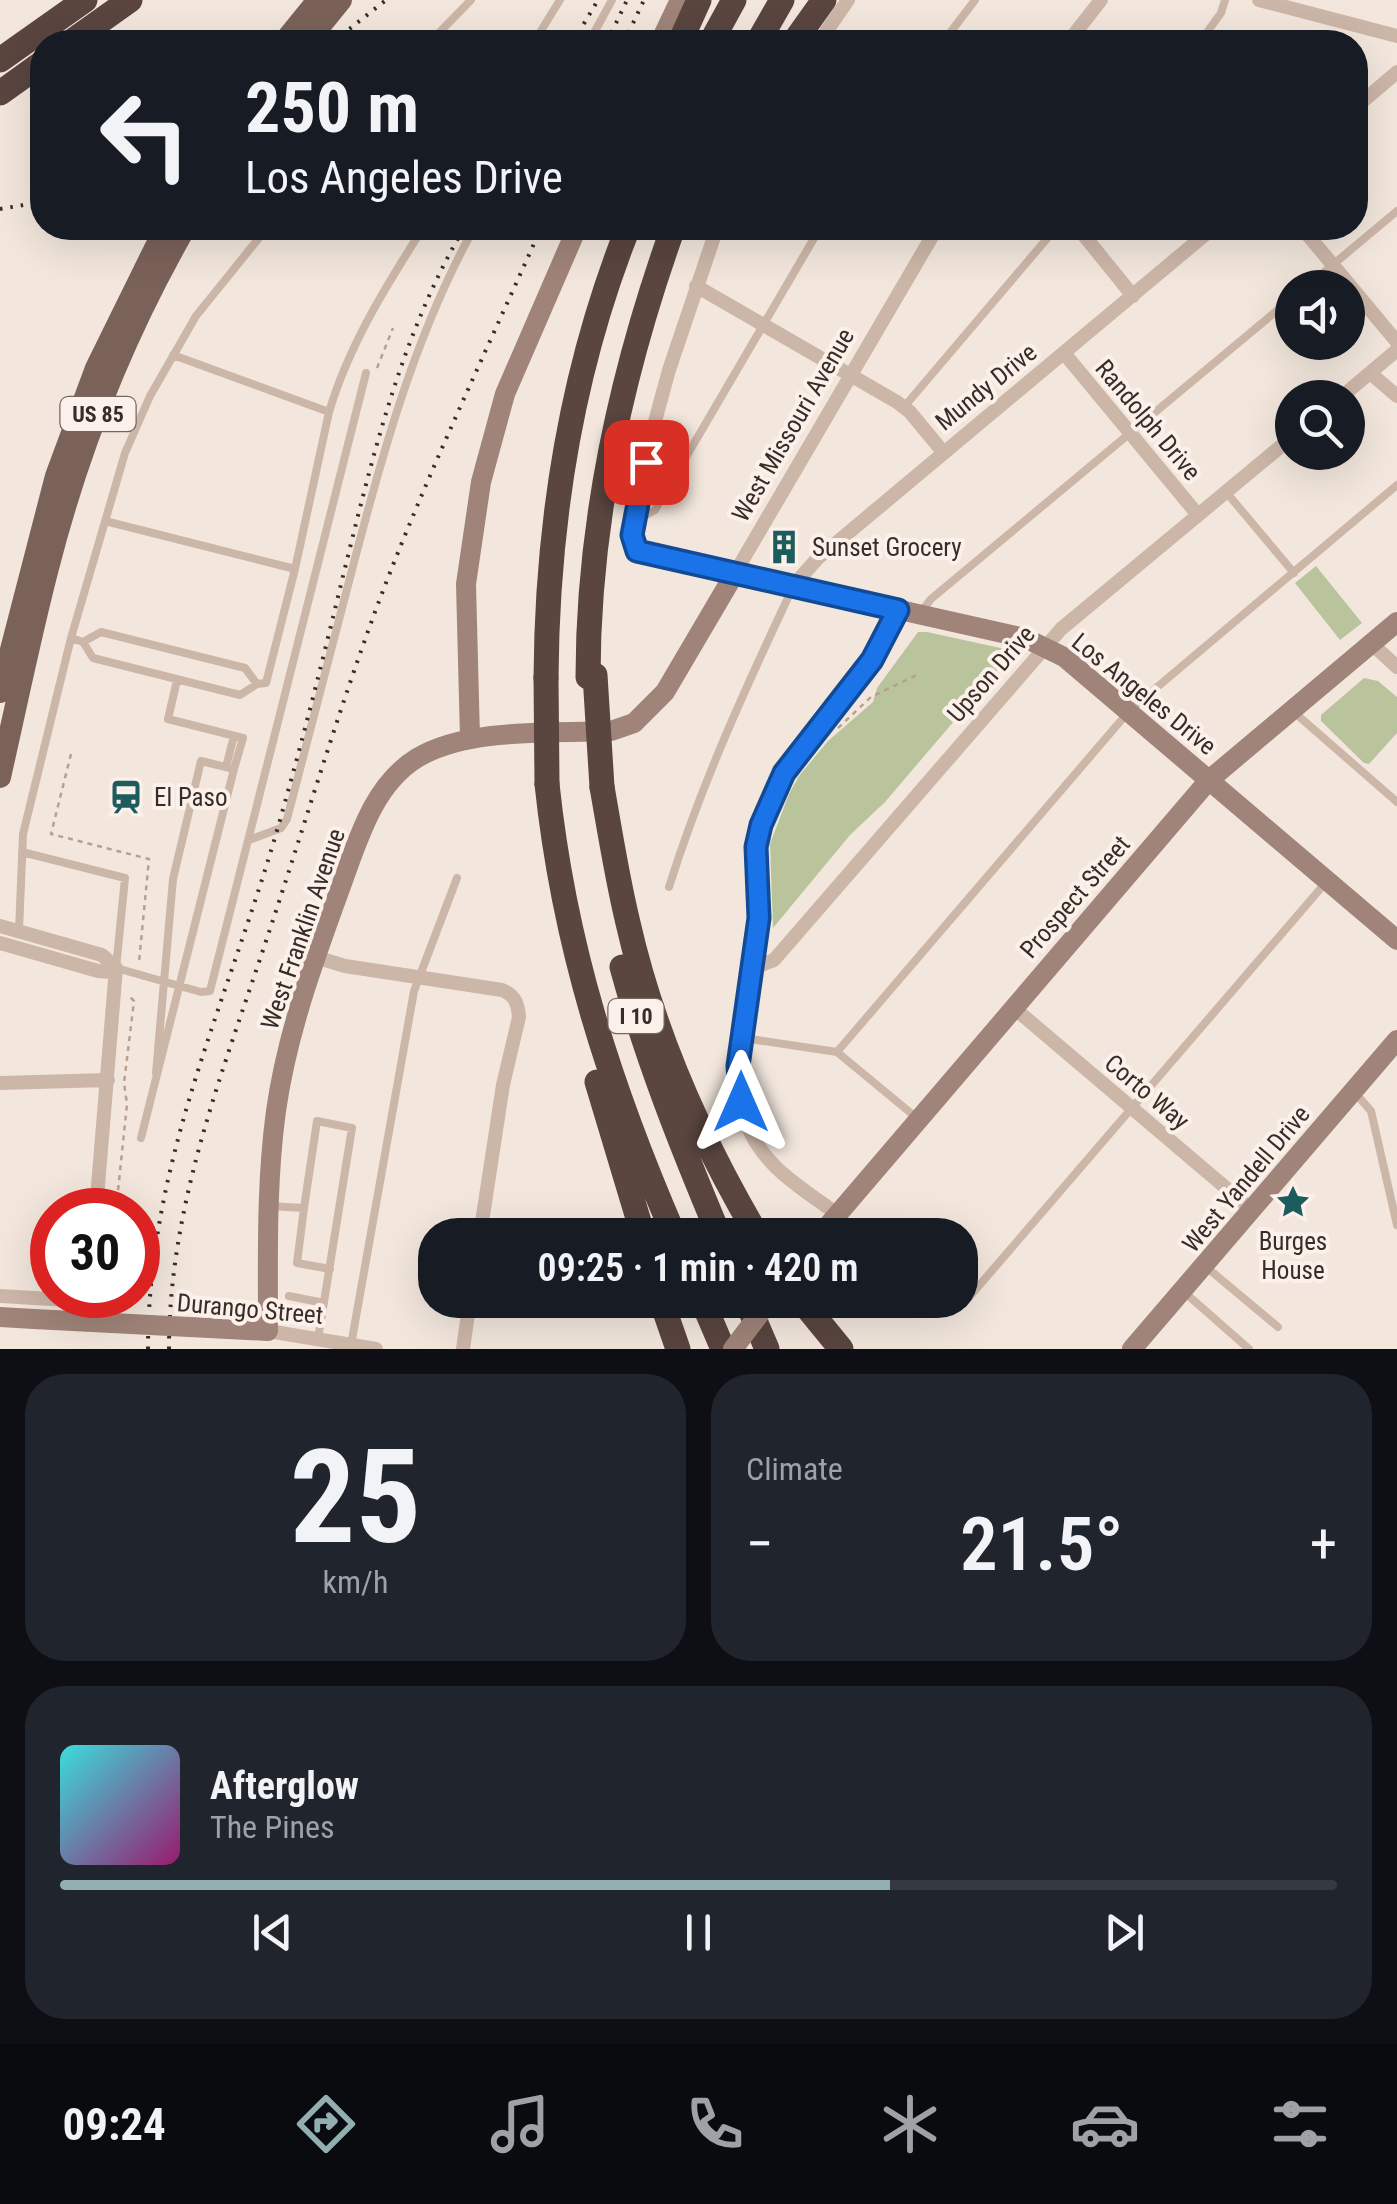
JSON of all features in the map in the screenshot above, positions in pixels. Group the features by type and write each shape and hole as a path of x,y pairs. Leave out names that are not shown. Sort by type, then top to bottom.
{"highway":[{"path":"42,30 85,0"},
{"path":"88,30 130,0"},
{"path":"686,30 700,0"},
{"path":"718,30 734,0"},
{"path":"765,30 782,0"},
{"path":"803,30 824,0"},
{"path":"0,60 30,39"},
{"path":"0,93 30,72"},
{"name":"I 10","path":"622,240 594,325 565,454 548,580 548,784 564,907 587,1003 632,1138 667,1218"},
{"name":"I 10","path":"670,240 635,341 605,475 593,575 592,676 610,915 631,1000 671,1120 711,1218"},
{"path":"598,787 628,924 650,1000 700,1126 747,1218"},
{"path":"587,1003 588,1048 637,1218"},
{"path":"667,1318 678,1349"},
{"path":"710,1318 723,1349"},
{"path":"754,1318 767,1349"},
{"path":"816,1318 841,1349"}],"main road":[{"path":"294,30 318,0"},
{"path":"317,30 342,0"},
{"name":"US 85","path":"0,776 29,610 68,440 102,356 158,240"},
{"name":"US 85","path":"0,692 103,400 138,318 179,240"}],"street":[{"path":"666,30 680,0"},
{"path":"827,30 848,0"},
{"path":"1077,30 1101,0"},
{"path":"1260,0 1397,36"},
{"path":"1368,97 1397,72"},
{"path":"470,738 466,584 481,482 505,394 572,240"},
{"path":"636,515 651,436 713,240"},
{"name":"West Missouri Avenue","path":"611,731 634,723 666,692 930,240"},
{"path":"1088,240 1133,296"},
{"name":"Mundy Drive","path":"793,586 816,559 1199,240"},
{"path":"1312,240 1397,342"},
{"path":"696,286 904,407 943,452"},
{"path":"1362,380 1397,350"},
{"name":"Randolph Drive","path":"1064,353 1198,516"},
{"path":"1370,373 1397,396"},
{"name":"Upson Drive","path":"754,968 774,960 1044,646 1275,451"},
{"name":"Los Angeles Drive","path":"636,515 634,548 644,554 1025,638 1064,657 1397,940"},
{"path":"837,1214 783,1176 756,1143 746,1123 739,1092 759,918 756,847 774,790 909,613"},
{"name":"Prospect Street","path":"834,1218 1209,780 1397,622"},
{"path":"1371,644 1397,667"},
{"name":"West Franklin Avenue","path":"268,1331 279,1262 269,1206 271,1158 283,1072 315,956 378,798 416,759 470,738 611,731"},
{"path":"0,926 102,955 116,968 98,1188"},
{"path":"0,943 98,971 116,968"},
{"path":"315,956 346,966 502,990 514,998 518,1017 483,1218"},
{"name":"Corto Way","path":"1014,1007 1252,1210"},
{"name":"West Yandell Drive","path":"1140,1346 1397,1040"},
{"path":"0,1083 108,1080"},
{"path":"0,1296 30,1298"},
{"name":"Durango Street","path":"0,1317 268,1331 376,1349"},
{"path":"463,1349 467,1318"},
{"path":"733,1349 756,1318"}],"lane":[{"path":"442,30 471,0"},
{"path":"541,30 560,0"},
{"path":"596,30 612,0"},
{"path":"952,30 975,0"},
{"path":"1209,30 1225,0"},
{"path":"1368,235 1397,211"},
{"path":"18,931 22,852 71,638 126,454 150,396 196,316 257,240"},
{"path":"71,638 83,642 93,658 177,680 240,694 266,683 341,371 415,240"},
{"path":"249,840 281,828 287,819 374,484 407,379 441,293 468,240"},
{"path":"636,515 646,516 655,510 813,240"},
{"path":"904,407 1046,240"},
{"path":"1326,270 1362,240"},
{"path":"909,613 931,599 1275,312"},
{"path":"173,355 329,412"},
{"path":"22,852 125,878 116,968 201,992 210,991 366,374"},
{"path":"838,1052 1130,710 1397,485"},
{"path":"1226,492 1294,572"},
{"path":"105,521 295,569"},
{"path":"669,887 718,746 793,586"},
{"path":"83,642 100,632 245,668 257,684"},
{"path":"140,1138 230,768 243,738 168,719 177,680"},
{"path":"1292,710 1397,802"},
{"path":"156,1073 173,879 201,761 230,768"},
{"path":"352,1345 419,978 457,878"},
{"path":"978,1288 1328,881"},
{"path":"165,948 188,952"},
{"path":"743,1038 838,1052 918,1119"},
{"path":"1353,1092 1371,1111 1397,1225"},
{"path":"297,1263 317,1121 352,1128 318,1339"},
{"path":"269,1206 304,1208"},
{"path":"279,1262 330,1269"},
{"path":"1205,1266 1278,1328"},
{"path":"1183,1291 1249,1349"},
{"path":"288,1296 324,1303"}],"path":[{"path":"835,729 872,696 919,674"},
{"path":"71,754 51,834 149,858 139,964"},
{"path":"115,990 124,991 134,1001 116,1188"},
{"path":"116,1141 122,1146"}],"green space":[{"path":"1316,566 1362,623 1340,640 1295,583"},
{"path":"918,632 1014,651 773,928 770,844 789,794 828,741 873,702 877,688"},
{"path":"1364,678 1378,681 1397,697 1397,733 1369,764 1321,721 1321,715"}],"railway":[{"path":"348,30 386,0"},
{"path":"580,30 598,0"},
{"path":"613,30 627,0"},
{"path":"630,30 644,0"},
{"path":"0,209 30,204"},
{"path":"148,1349 152,1277 162,1207 178,1138 285,802 391,397 423,310 458,240"},
{"path":"169,1349 178,1242 202,1137 339,716 402,542 536,240"}],"place":[{"name":"Sunset Grocery","path":"784,547"},
{"name":"El Paso","path":"126,797"},
{"name":"Burges House","path":"1293,1202"}],"route":[{"path":"646,462 632,535 637,551 898,610 872,660 784,773 761,825 756,847 759,918 738,1066 741,1102"}]}
